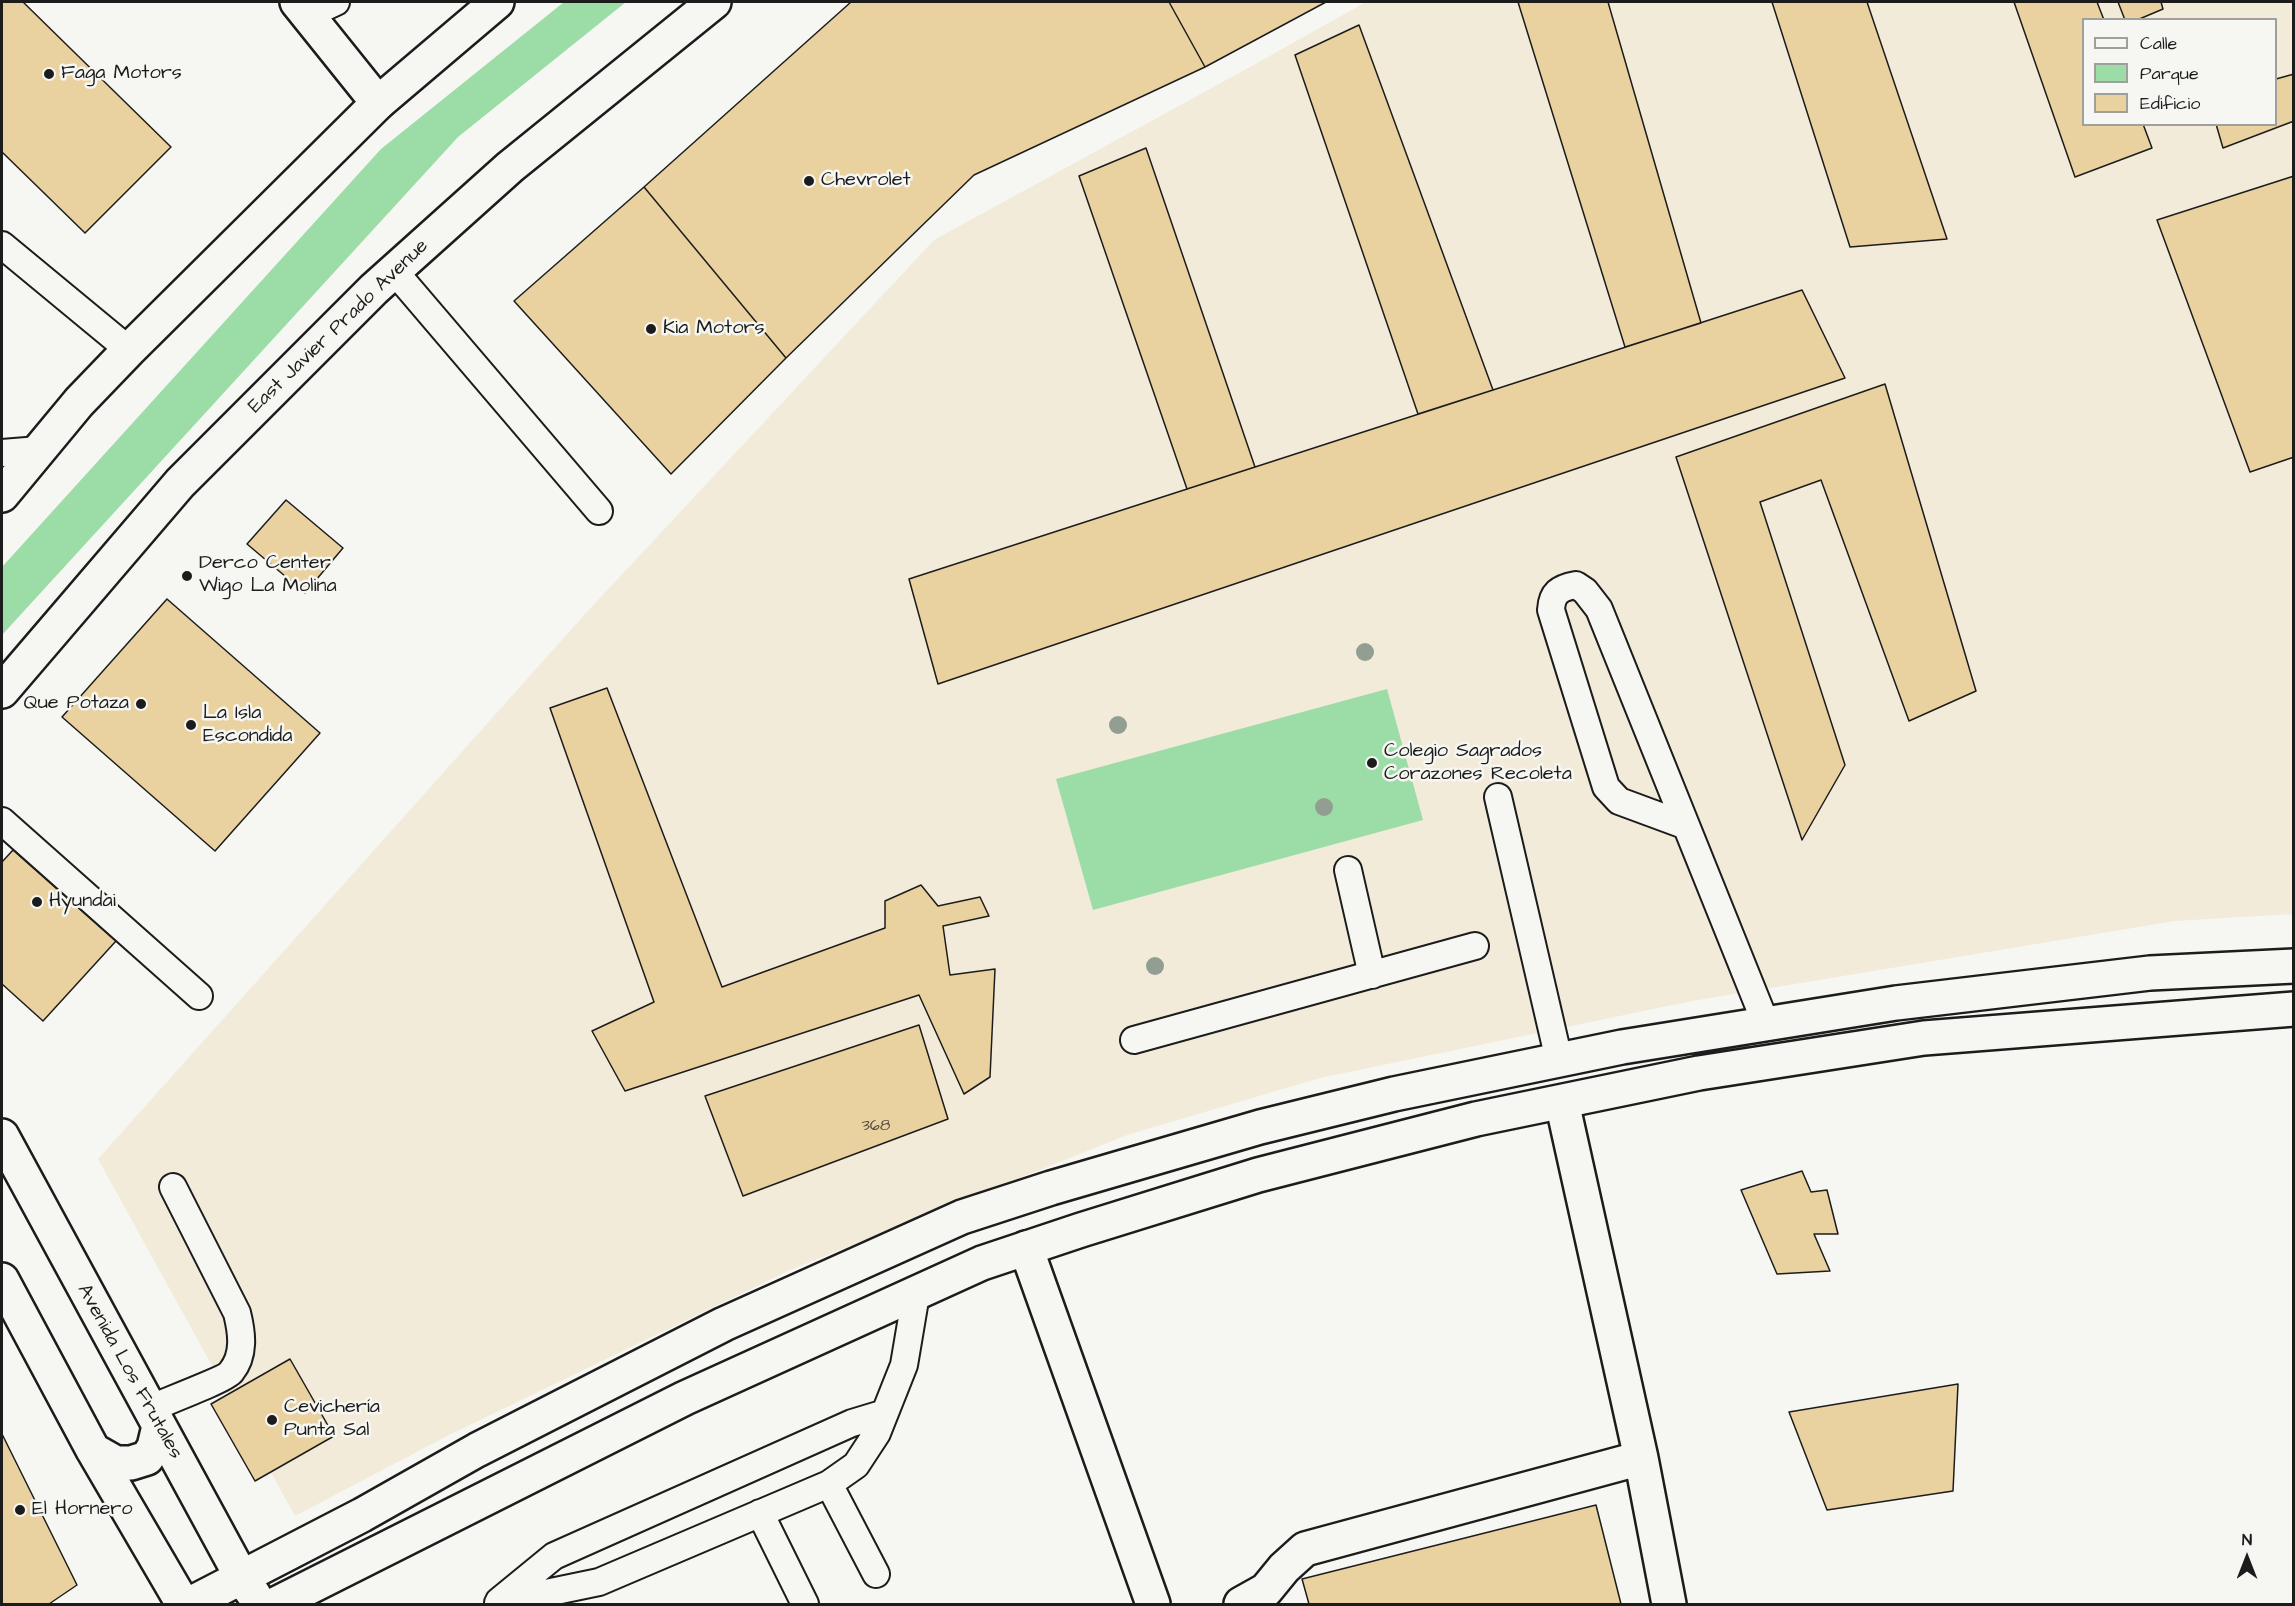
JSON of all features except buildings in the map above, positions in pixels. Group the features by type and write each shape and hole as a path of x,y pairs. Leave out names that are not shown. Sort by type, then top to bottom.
{"main road":[{"path":"2,495 79,402 129,350 378,103 497,2"},
{"name":"East Javier Prado Avenue","path":"2,691 180,483 374,289 510,168 714,2"},
{"path":"314,6 378,103"},
{"path":"190,1605 362,1515 487,1445 724,1324 962,1217 1051,1188 1260,1127 1394,1094 1559,1060 1896,1003 2150,973 2294,966"},
{"path":"276,1605 685,1398 982,1263 1258,1175 1476,1119 1699,1073 1924,1038 2294,1009"},
{"path":"1562,1102 1641,1458 1669,1605"},
{"name":"Avenida Los Frutales","path":"2,1136 242,1578 261,1605"},
{"path":"1026,1248 1153,1605"},
{"path":"2,1280 93,1450 183,1605"},
{"path":"93,1450 116,1464 131,1464 147,1458 154,1447 154,1417"},
{"path":"1259,1600 1284,1568 1305,1549 1641,1458"}],"lane":[{"path":"2,245 129,350"},
{"path":"395,272 599,511"},
{"path":"2,453 39,450"},
{"path":"1684,825 1619,801 1606,787 1551,610 1552,598 1557,591 1576,585 1585,591 1599,609 1766,1024"},
{"path":"1498,797 1559,1060"},
{"path":"2,821 199,996"},
{"path":"1348,870 1372,975"},
{"path":"1134,1040 1475,946"},
{"path":"154,1417 230,1374 240,1356 242,1334 237,1313 172,1187"},
{"path":"496,1604 599,1582 829,1484 856,1465 877,1433 904,1365 916,1293"},
{"path":"496,1604 554,1556 852,1423 885,1413"},
{"path":"829,1484 876,1574"},
{"path":"760,1513 805,1605"}],"shaded area":[{"name":"Colegio Sagrados Corazones Recoleta","path":"1366,2 2293,2 2293,914 2175,921 1692,1001 1320,1078 1127,1135 790,1270 447,1436 295,1516 98,1159 586,613 934,240"}],"green space":[{"path":"564,2 626,2 458,137 2,635 2,567 381,149"},
{"path":"1387,689 1423,820 1093,910 1056,779"}],"place":[{"name":"Faga Motors","path":"49,74"},
{"name":"Chevrolet","path":"809,181"},
{"name":"Kia Motors","path":"651,329"},
{"name":"Derco Center Wigo La Molina","path":"187,576"},
{"name":"Que Potaza","path":"141,704"},
{"name":"La Isla Escondida","path":"191,725"},
{"name":"Colegio Sagrados Corazones Recoleta","path":"1372,763"},
{"name":"Hyundai","path":"37,902"},
{"name":"Cevichería Punta Sal","path":"272,1420"},
{"name":"El Hornero","path":"20,1510"}]}
